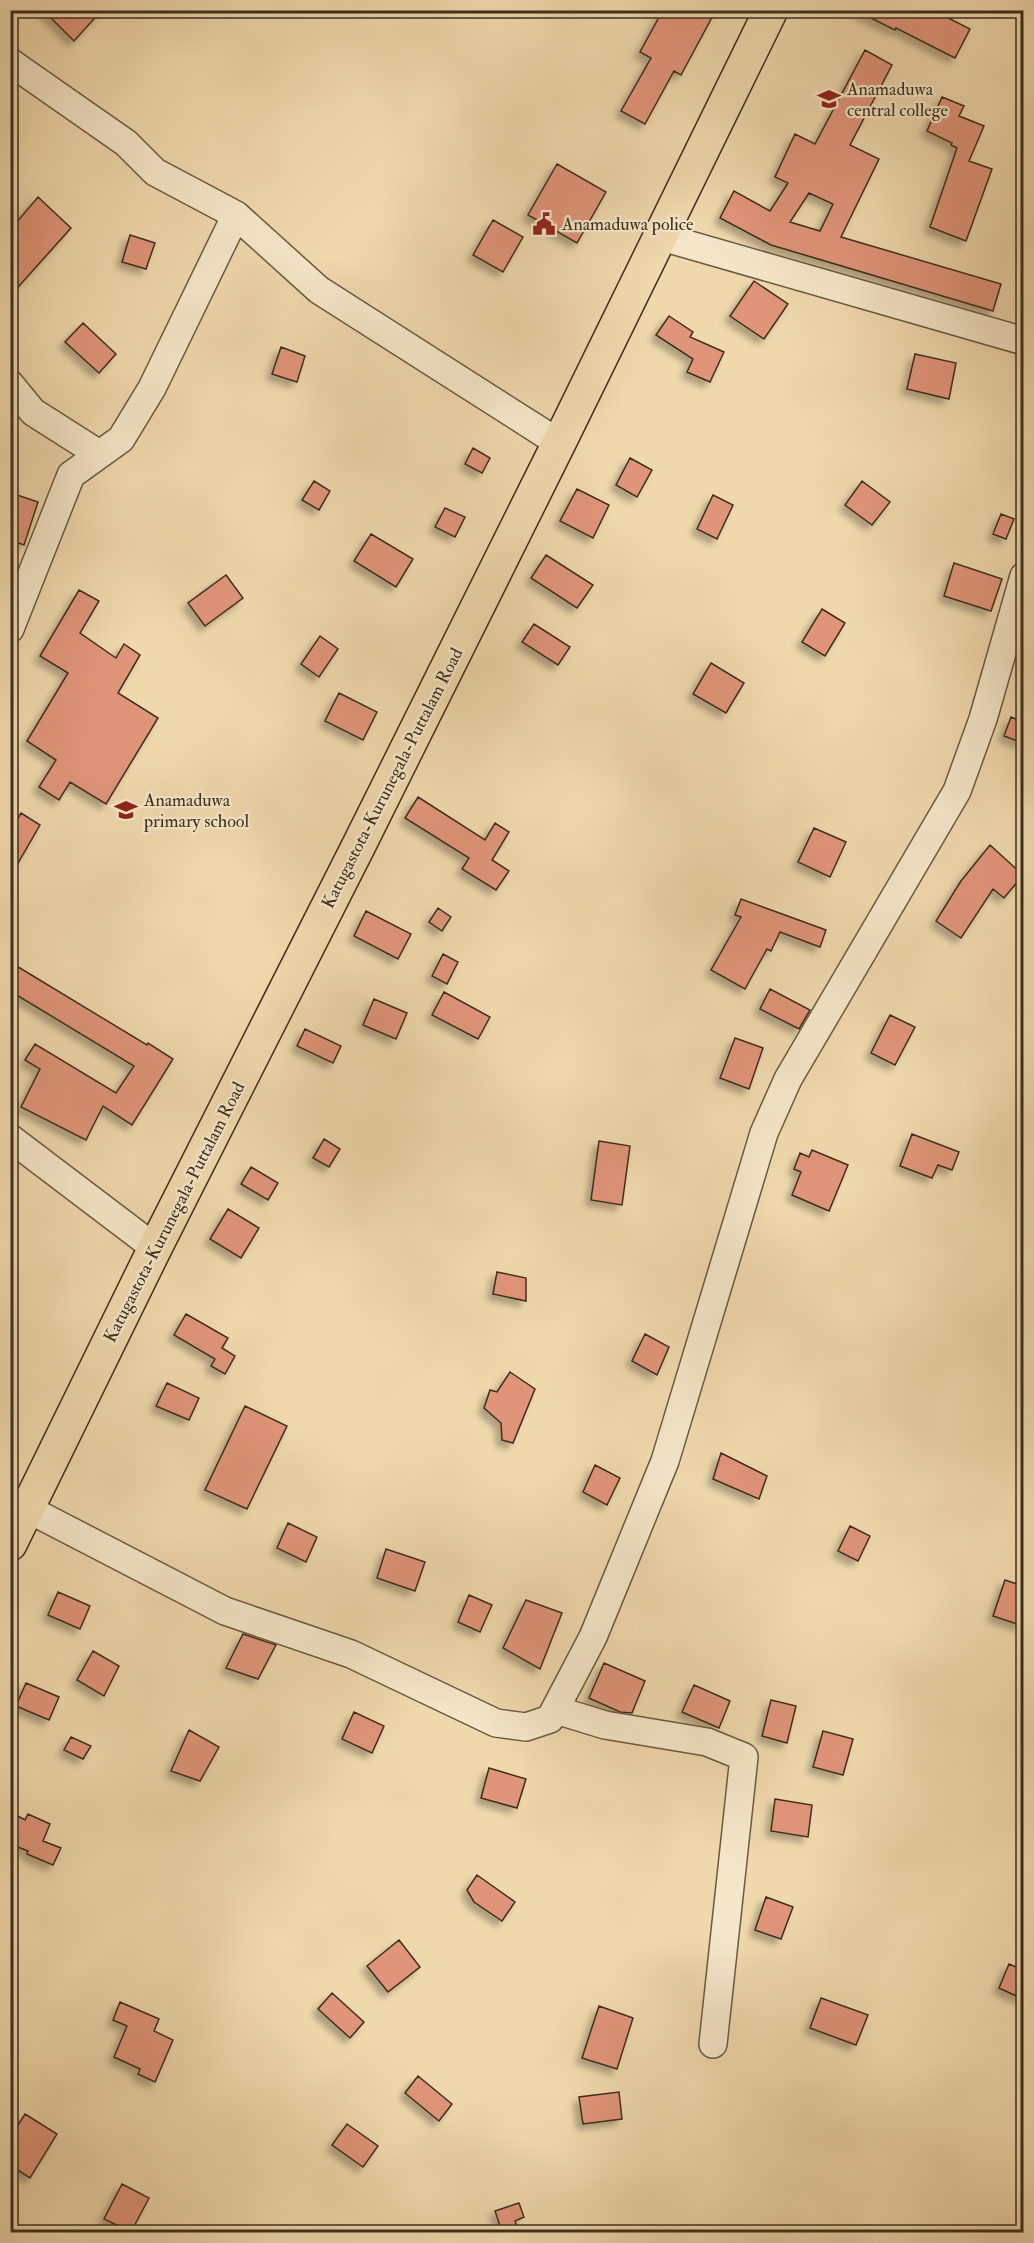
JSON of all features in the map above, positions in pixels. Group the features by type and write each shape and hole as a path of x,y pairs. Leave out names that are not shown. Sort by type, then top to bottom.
{"highway":[{"name":"Katugastota-Kurunegala-Puttalam Road","path":"10,1545 154,1248 662,237 771,10"}],"street":[{"path":"10,62 126,143 155,172 236,215 319,290 559,443"},
{"path":"10,629 19,580 71,475 121,439 152,388 236,215"},
{"path":"662,237 1023,341"},
{"path":"10,384 33,412 99,454"},
{"path":"28,1509 225,1611 351,1654 496,1723 526,1727 550,1719 593,1637 665,1461 764,1133 788,1079 957,790 983,719 1023,576"},
{"path":"10,1138 154,1248"},
{"path":"556,1710 605,1725 707,1742 744,1758 713,2044"}],"building":[{"path":"43,10 102,10 74,41"},
{"path":"663,10 716,10 681,75 674,71 645,124 621,111 651,58 640,52"},
{"path":"855,10 933,10 970,29 955,58"},
{"path":"865,50 892,65 850,145 879,159 841,237 1001,284 993,311 771,245 720,218 734,191 770,211 788,183 775,177 795,134 815,144","holes":["809,193 833,204 820,231 790,222"]},
{"path":"942,97 964,106 959,116 984,126 969,161 992,169 966,241 930,227 957,148 951,145 952,143 927,131"},
{"path":"557,164 606,192 577,243 528,215"},
{"path":"38,197 71,228 10,296 10,230"},
{"path":"493,220 523,237 503,272 473,255"},
{"path":"130,235 155,243 146,269 122,262"},
{"path":"754,281 788,304 764,339 730,316"},
{"path":"669,316 693,332 690,337 724,352 710,382 687,372 693,359 656,335"},
{"path":"83,323 116,354 99,373 65,342"},
{"path":"281,347 305,356 297,382 272,374"},
{"path":"915,354 956,363 949,399 907,389"},
{"path":"473,448 490,458 482,473 465,464"},
{"path":"630,458 652,470 637,497 616,485"},
{"path":"314,481 330,491 319,510 302,500"},
{"path":"862,481 890,502 872,525 845,505"},
{"path":"577,489 609,505 593,538 560,521"},
{"path":"14,494 38,502 24,545 10,540 10,505"},
{"path":"713,495 733,505 717,539 697,529"},
{"path":"445,508 465,517 455,537 435,527"},
{"path":"1001,514 1014,519 1006,539 993,534"},
{"path":"371,534 413,559 396,587 354,561"},
{"path":"546,555 593,585 577,608 531,578"},
{"path":"954,563 1002,579 991,611 944,596"},
{"path":"226,575 243,598 205,626 188,603"},
{"path":"79,590 99,601 80,633 116,658 124,644 140,655 118,693 158,718 106,804 70,782 59,800 39,787 56,760 27,741 68,673 40,656"},
{"path":"822,609 845,623 825,656 802,642"},
{"path":"534,624 570,647 558,665 522,642"},
{"path":"320,636 338,649 319,677 301,664"},
{"path":"711,663 744,683 726,713 693,694"},
{"path":"339,693 377,712 363,740 325,721"},
{"path":"1011,717 1023,722 1023,743 1004,736"},
{"path":"418,797 485,840 495,823 509,832 492,860 509,871 496,890 462,869 469,858 405,818"},
{"path":"21,813 40,825 10,877 10,832"},
{"path":"814,828 846,842 830,877 798,862"},
{"path":"990,845 1023,875 1004,898 993,889 961,938 936,921 961,881"},
{"path":"741,899 826,930 820,947 780,932 771,951 767,949 745,989 711,970 741,917 735,915"},
{"path":"438,908 451,917 442,931 429,922"},
{"path":"366,911 411,934 398,959 354,936"},
{"path":"443,954 458,962 447,984 432,976"},
{"path":"10,962 173,1059 132,1125 103,1106 86,1140 21,1107 40,1069 25,1060 35,1044 116,1093 134,1066 10,991"},
{"path":"770,989 810,1010 799,1029 760,1009"},
{"path":"444,992 490,1017 478,1039 432,1015"},
{"path":"374,999 407,1013 396,1039 363,1025"},
{"path":"890,1015 915,1027 895,1065 871,1053"},
{"path":"305,1029 341,1046 333,1063 297,1046"},
{"path":"735,1038 763,1048 749,1089 720,1078"},
{"path":"912,1134 959,1152 952,1170 938,1165 932,1178 900,1166"},
{"path":"324,1139 340,1149 329,1167 313,1158"},
{"path":"599,1141 630,1146 622,1205 591,1200"},
{"path":"812,1150 848,1165 829,1211 792,1195 801,1172 794,1169 800,1153 809,1157"},
{"path":"251,1167 278,1183 268,1200 241,1184"},
{"path":"228,1209 259,1228 241,1258 210,1239"},
{"path":"497,1272 526,1278 526,1301 493,1294"},
{"path":"186,1314 228,1338 222,1348 235,1356 225,1374 211,1366 215,1359 174,1335"},
{"path":"645,1334 669,1347 657,1375 632,1361"},
{"path":"510,1372 535,1389 513,1443 502,1440 501,1423 484,1408 490,1390 497,1392"},
{"path":"167,1383 199,1398 189,1420 156,1406"},
{"path":"245,1406 287,1426 247,1509 205,1490"},
{"path":"721,1453 767,1476 759,1499 713,1479"},
{"path":"595,1465 620,1478 607,1505 583,1492"},
{"path":"288,1523 317,1537 306,1562 277,1548"},
{"path":"850,1526 870,1536 858,1561 838,1551"},
{"path":"386,1549 425,1562 415,1591 377,1578"},
{"path":"1005,1580 1023,1586 1023,1626 993,1616"},
{"path":"58,1592 90,1606 80,1629 48,1615"},
{"path":"469,1595 492,1605 480,1632 458,1622"},
{"path":"526,1600 562,1613 540,1669 503,1648"},
{"path":"243,1634 276,1645 258,1679 226,1668"},
{"path":"93,1651 119,1666 104,1696 77,1680"},
{"path":"604,1663 645,1681 632,1713 620,1712 589,1698"},
{"path":"26,1683 59,1697 49,1720 16,1706"},
{"path":"694,1685 730,1701 719,1728 682,1712"},
{"path":"771,1700 796,1706 787,1743 762,1736"},
{"path":"354,1712 384,1726 372,1753 342,1739"},
{"path":"189,1730 219,1747 200,1781 171,1771"},
{"path":"823,1731 853,1739 843,1775 813,1767"},
{"path":"71,1737 91,1746 83,1759 64,1750"},
{"path":"489,1768 526,1779 517,1808 481,1798"},
{"path":"775,1799 812,1805 808,1837 771,1831"},
{"path":"10,1812 25,1820 28,1814 50,1824 43,1841 61,1848 53,1865 10,1844"},
{"path":"477,1875 515,1902 502,1921 474,1902 467,1890"},
{"path":"766,1897 793,1907 781,1939 755,1930"},
{"path":"399,1940 420,1967 388,1992 367,1966"},
{"path":"1009,1964 1023,1970 1023,1999 999,1988"},
{"path":"332,1993 364,2022 350,2038 318,2009"},
{"path":"821,1998 868,2015 856,2045 810,2028"},
{"path":"120,2002 159,2019 154,2031 173,2040 155,2082 138,2074 140,2069 114,2057 127,2026 113,2020"},
{"path":"599,2006 633,2018 617,2069 582,2058"},
{"path":"418,2076 452,2104 439,2121 405,2093"},
{"path":"619,2092 622,2119 583,2124 579,2097"},
{"path":"25,2114 57,2134 30,2178 10,2165 10,2138"},
{"path":"347,2124 378,2146 363,2167 332,2145"},
{"path":"122,2184 149,2198 131,2232 104,2219"},
{"path":"519,2203 524,2217 515,2221 518,2232 502,2232 495,2211"}],"place":[{"name":"Anamaduwa central college","path":"829,99"},
{"name":"Anamaduwa police","path":"544,224"},
{"name":"Anamaduwa primary school","path":"126,810"}]}
